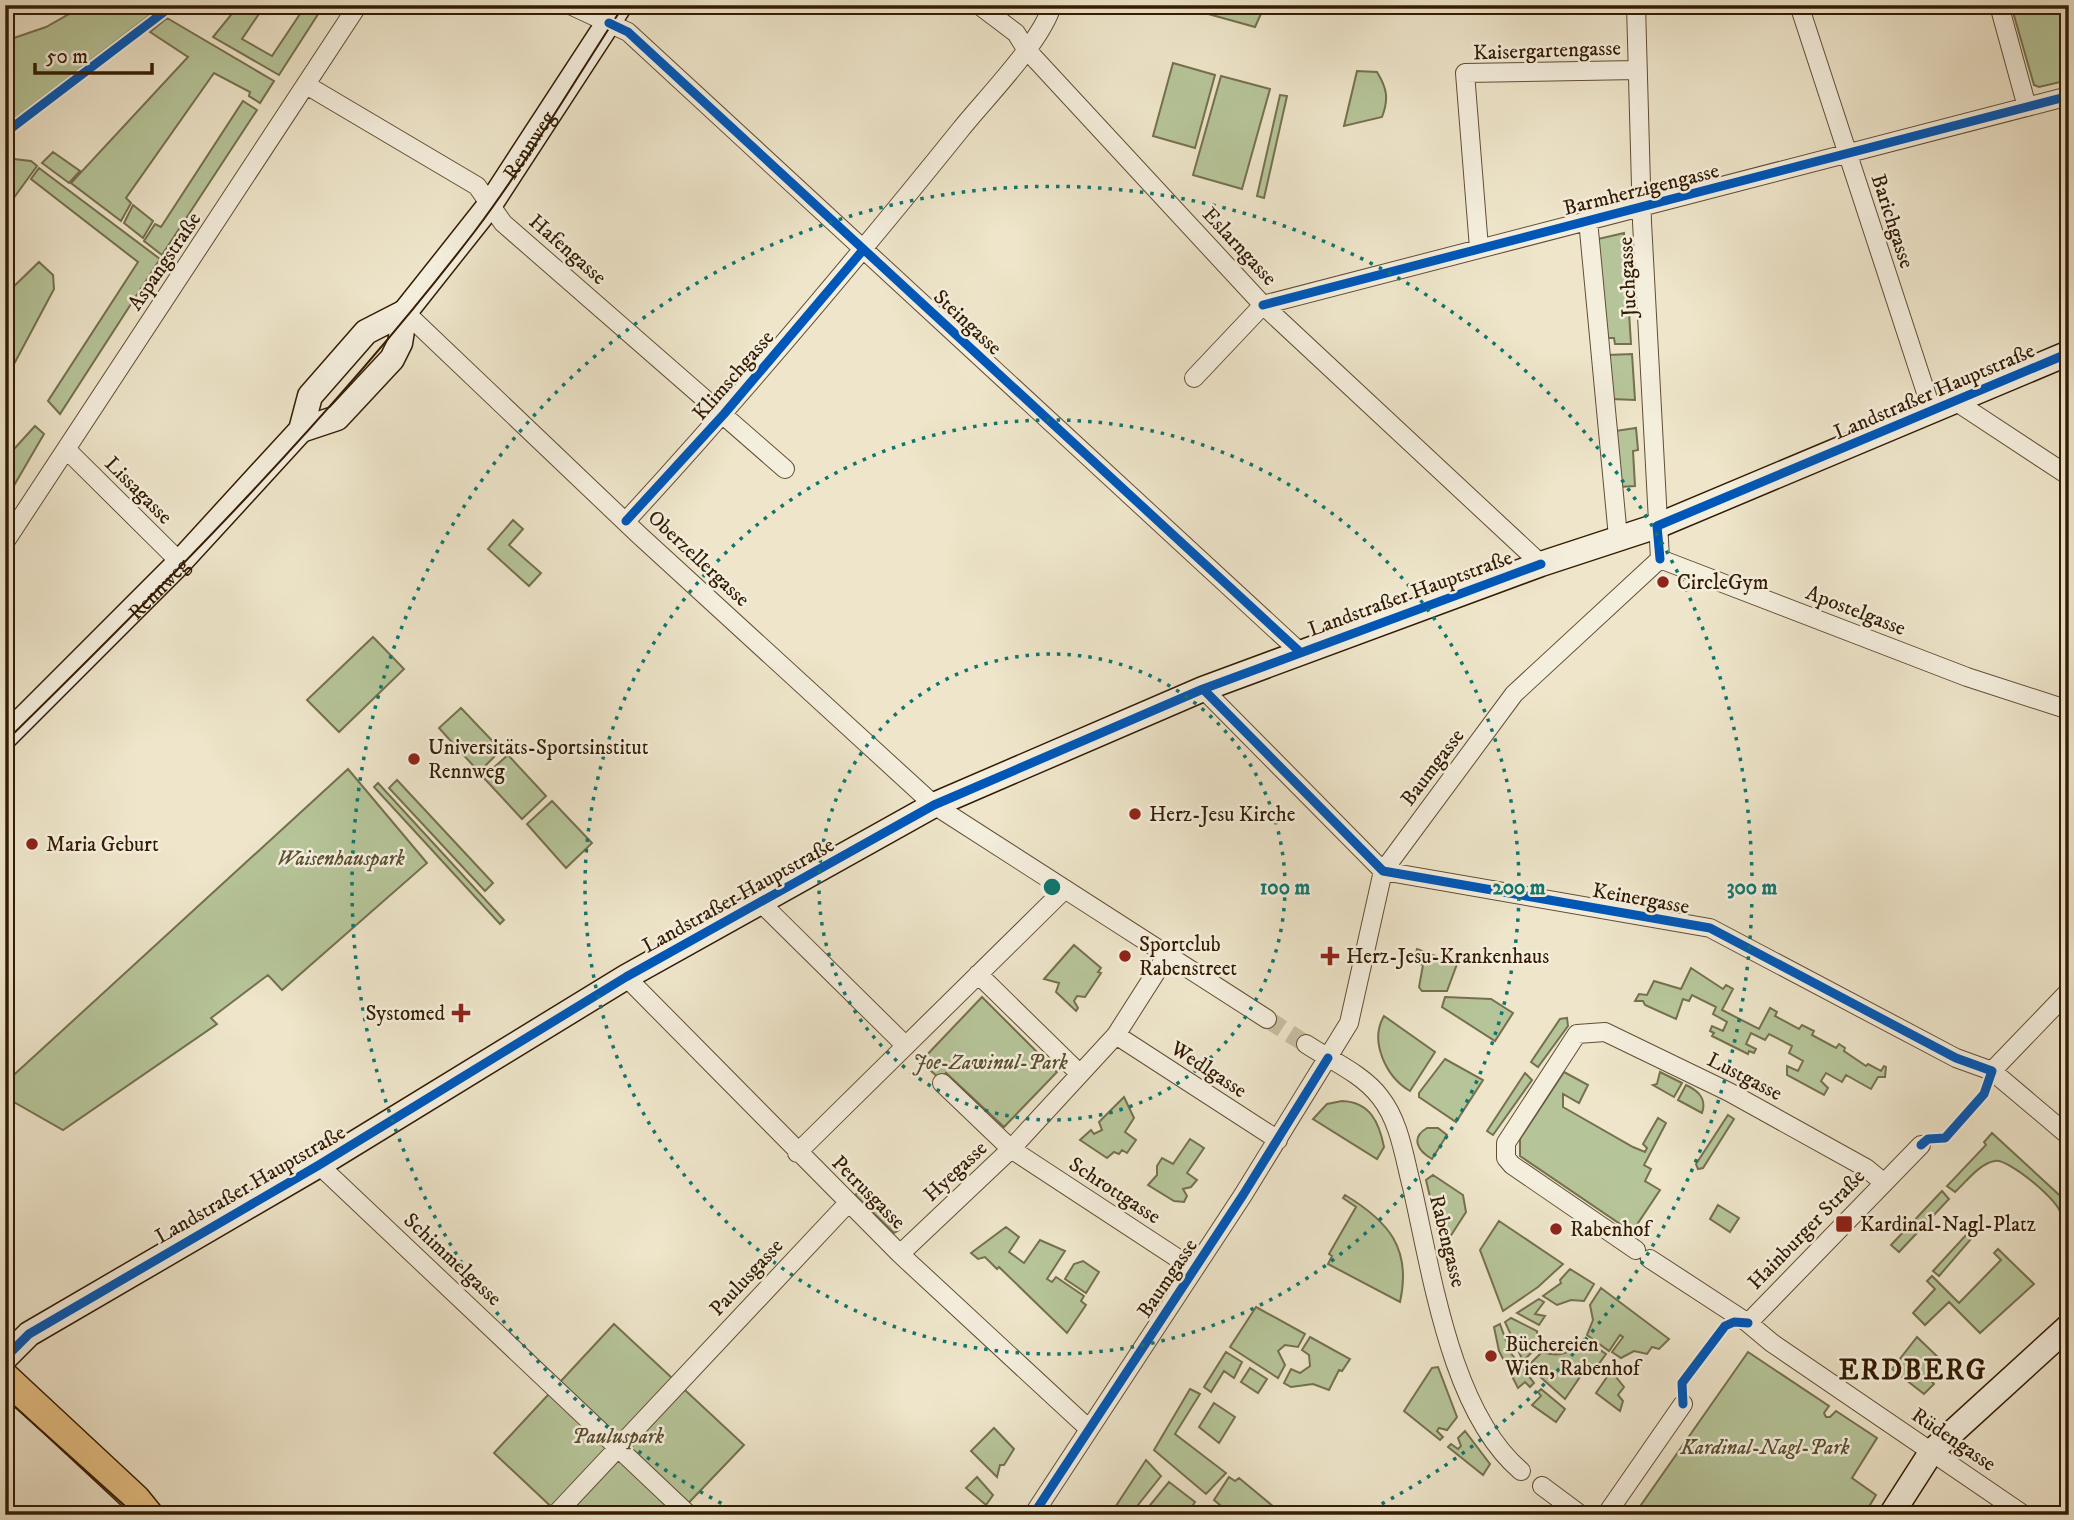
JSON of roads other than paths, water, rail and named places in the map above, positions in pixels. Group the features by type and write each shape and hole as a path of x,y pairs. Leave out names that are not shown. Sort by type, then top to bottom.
{"main road":[{"name":"Rennweg","path":"5,737 180,562 301,430 310,396 366,331 405,312 489,206 614,14"},
{"name":"Rennweg","path":"301,430 337,418 391,359 400,343 405,312"},
{"name":"Landstraßer Hauptstraße","path":"5,1358 29,1334 319,1165 626,977 934,805 1203,689 1541,564 1657,526 2069,353"},
{"path":"1891,1515 1932,1451 2069,1326"},
{"path":"5,1377 142,1507 169,1515"}],"street":[{"name":"Aspangstraße","path":"5,542 308,86 358,5"},
{"name":"Steingasse","path":"570,5 586,16 614,14 628,32 1300,652"},
{"name":"Eslarngasse","path":"979,5 1016,33 1026,49 1263,304 1541,564"},
{"name":"Klimschgasse","path":"626,521 724,414 863,250 1026,49 1052,5"},
{"name":"Juchgasse","path":"1636,5 1641,208 1657,526"},
{"name":"Barichgasse","path":"1799,5 1932,411"},
{"path":"1998,5 2027,107"},
{"name":"Kaisergartengasse","path":"1479,248 1465,73 1637,70"},
{"name":"Hafengasse","path":"308,86 477,186 503,223 785,469"},
{"name":"Barmherzigengasse","path":"1263,304 2069,96"},
{"name":"Juchgasse","path":"1588,220 1618,537"},
{"path":"1194,378 1263,304"},
{"name":"Oberzellergasse","path":"405,312 626,521 934,805"},
{"path":"1955,401 2069,476"},
{"name":"Lissagasse","path":"66,449 180,562"},
{"path":"1657,526 1660,559"},
{"name":"Apostelgasse","path":"1660,559 1967,677 2069,710"},
{"name":"Baumgasse","path":"1033,1515 1278,1140 1349,1023 1383,871 1514,694 1660,559"},
{"path":"1203,689 1383,871"},
{"path":"934,805 1267,1019"},
{"name":"Keinergasse","path":"1383,871 1710,928 1956,1058 1992,1071 2069,1136"},
{"path":"797,1153 1065,889"},
{"path":"760,902 906,1046"},
{"path":"978,974 1080,1074 1116,1035 1167,955"},
{"name":"Petrusgasse","path":"626,977 797,1153 900,1254 1089,1429"},
{"path":"1992,1071 2069,991"},
{"name":"Lustgasse","path":"1577,1034 1605,1032 1716,1086 1866,1168 1883,1182"},
{"name":"Rüdengasse","path":"1577,1034 1506,1143 1506,1158 1512,1165 1748,1323 1772,1343 2024,1515"},
{"name":"Wedlgasse","path":"1116,1035 1278,1140"},
{"name":"Rabengasse","path":"1306,1044 1373,1088 1391,1117 1403,1151 1447,1331 1466,1395 1485,1432 1521,1471"},
{"name":"Hyegasse","path":"900,1254 1011,1149 1080,1074"},
{"name":"Schrottgasse","path":"942,1083 1011,1149 1194,1269"},
{"name":"Hainburger Straße","path":"1748,1323 1921,1145"},
{"name":"Schimmelgasse","path":"319,1165 686,1512"},
{"name":"Paulusgasse","path":"556,1513 848,1203"},
{"path":"1606,1515 1683,1404"},
{"path":"1542,1486 1581,1515"}],"tunnel":[{"path":"1267,1019 1306,1044"}],"tram line":[{"path":"5,742 189,558 365,366 495,204 624,5"},
{"path":"5,1398 135,1515"}],"place":[{"name":"CircleGym","path":"1663,582"},
{"name":"Universitäts-Sportsinstitut Rennweg","path":"414,759"},
{"name":"Herz-Jesu Kirche","path":"1135,814"},
{"name":"Maria Geburt","path":"32,844"},
{"name":"Sportclub Rabenstreet","path":"1125,956"},
{"name":"Herz-Jesu-Krankenhaus","path":"1330,956"},
{"name":"Systomed","path":"461,1013"},
{"name":"Kardinal-Nagl-Platz","path":"1844,1224"},
{"name":"Rabenhof","path":"1556,1229"},
{"name":"Büchereien Wien, Rabenhof","path":"1491,1356"}],"district":[{"name":"ERDBERG","path":"1913,1369"}],"park label":[{"name":"Waisenhauspark","path":"341,858"},
{"name":"Joe-Zawinul-Park","path":"990,1062"},
{"name":"Pauluspark","path":"618,1436"},
{"name":"Kardinal-Nagl-Park","path":"1765,1447"}]}
